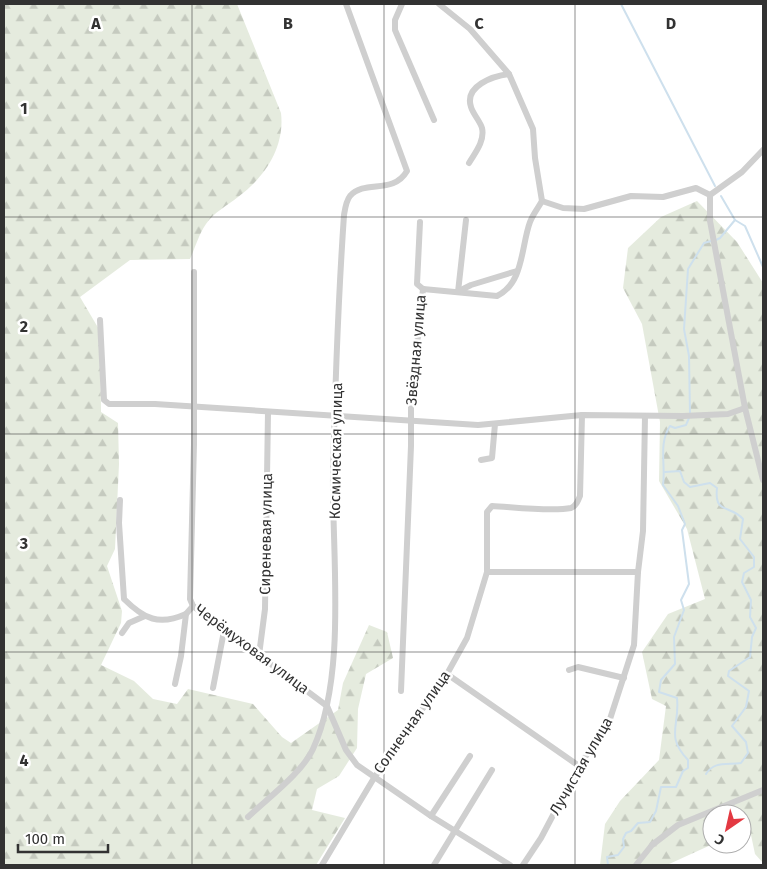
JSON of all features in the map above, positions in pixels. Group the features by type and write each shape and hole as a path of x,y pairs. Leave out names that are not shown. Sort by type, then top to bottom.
{"street":[{"name":"Космическая улица","path":"248,817 307,761 319,736 327,706 333,653 333,476 344,215 349,197 366,188 394,184 402,179 408,169 346,4"},
{"path":"402,4 395,20 395,30 434,120"},
{"path":"423,289 497,296 504,292 518,271 530,223 542,201 535,158 533,129 509,74 470,29 439,4"},
{"path":"469,163 481,144 482,128 471,107 470,98 477,86 509,74"},
{"path":"710,195 742,172 763,150"},
{"path":"542,201 564,208 584,209 631,196 663,197 696,188 710,195"},
{"path":"710,195 712,236 745,408 763,480"},
{"path":"458,292 466,220"},
{"name":"Звёздная улица","path":"401,692 412,372 423,289 417,284 420,222"},
{"path":"458,292 471,285 518,271"},
{"path":"193,408 194,272"},
{"path":"100,320 104,400 109,404 155,404 411,421 495,424 521,419 582,416 695,416 728,414 745,408"},
{"name":"Черёмуховая улица","path":"193,408 190,599 193,606 327,706 346,750 357,765 431,816 510,865"},
{"name":"Сиреневая улица","path":"259,655 265,609 268,412"},
{"name":"Солнечная улица","path":"322,865 374,778 447,674 467,638 486,572 486,512 492,506 572,508 577,503 580,496 582,416"},
{"name":"Лучистая улица","path":"522,865 541,838 579,766 609,722 634,645 638,572 643,531 645,416"},
{"path":"481,460 492,458 495,424"},
{"path":"120,500 119,523 124,599 145,616 159,620 171,620 186,614 193,606"},
{"path":"486,572 638,572"},
{"path":"175,684 181,656 186,614"},
{"path":"122,633 129,623 145,616"},
{"path":"213,688 224,631"},
{"path":"569,670 578,667 624,678"},
{"path":"447,674 579,766"},
{"path":"431,816 470,756"},
{"path":"434,865 492,770"},
{"path":"636,865 652,846 678,825 763,790"}],"green space":[{"path":"4,4 237,4 281,113 280,138 265,171 248,189 209,220 201,232 190,259 130,260 80,297 100,331 101,412 118,423 119,464 115,549 107,566 122,611 121,623 101,665 134,681 153,699 177,704 188,689 253,704 282,737 291,743 338,710 343,683 369,625 387,632 393,658 366,674 358,709 357,748 339,776 317,789 312,810 345,818 316,865 4,865"},
{"path":"697,201 737,242 763,283 763,863 755,854 752,840 752,804 702,804 702,849 667,865 600,865 605,824 620,801 659,760 666,706 652,699 642,652 668,614 705,599 687,529 659,481 660,422 642,324 623,288 628,248 661,217"}],"waterway":[{"path":"621,4 715,186"},
{"path":"721,196 735,220 745,226 763,267"},
{"path":"716,240 720,238 735,220"},
{"path":"690,414 689,356 684,329 688,269 704,243 711,241"},
{"path":"608,865 607,857 618,855 624,847 623,839 626,833 631,831 638,823 650,822 656,811 661,787 676,787 683,771 688,768 688,760 681,752 675,737 677,698 659,692 661,680 675,664 674,637 684,610 681,600 689,584 682,530 685,524 678,506 663,485 663,448 666,433 670,426 675,428 686,425 689,418"},
{"path":"665,472 680,471 684,482 690,487 710,483 717,488 720,506 738,514 743,519 740,539 754,557 754,567 744,573 742,582 751,600 750,617 756,628 752,637 750,657 729,671 728,676 749,691 746,707 732,726 746,742 748,753 741,763 717,765 706,774"}]}
